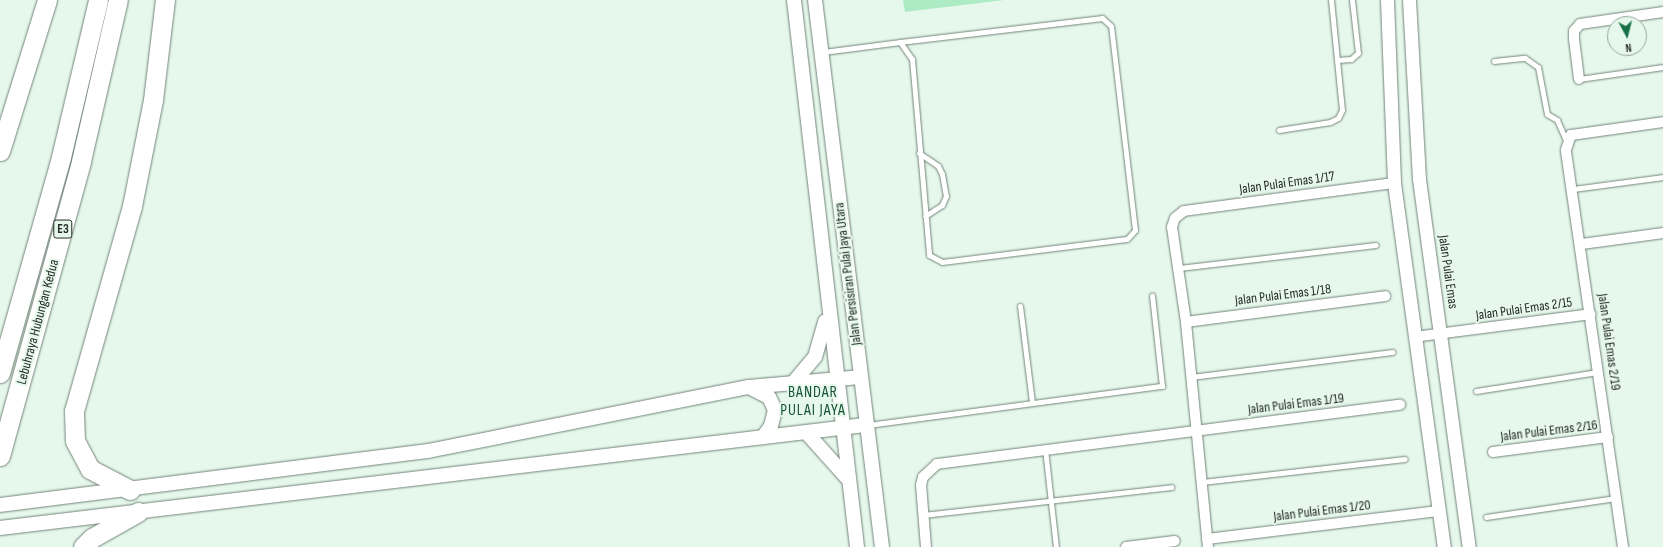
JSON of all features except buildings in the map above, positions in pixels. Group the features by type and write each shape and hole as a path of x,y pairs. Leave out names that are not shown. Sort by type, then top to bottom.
{"highway":[{"path":"0,151 47,0"},
{"name":"Lebuhraya Hubungan Kedua","path":"0,373 60,157 98,0"},
{"name":"Lebuhraya Hubungan Kedua","path":"0,456 81,161 118,0"},
{"path":"130,490 90,469 75,441 74,411 132,206 153,100 165,0"},
{"path":"83,547 92,538 138,512"}],"main road":[{"name":"Jalan Persisiran Pulai Jaya Utara","path":"794,0 842,428 857,547"},
{"name":"Jalan Persisiran Pulai Jaya Utara","path":"815,0 882,547"},
{"path":"793,383 815,357 822,338 828,304"},
{"path":"0,505 130,490 428,451 749,387 860,377"},
{"path":"749,387 769,397 775,410 771,426 763,437"},
{"path":"0,528 866,425"},
{"path":"806,432 848,479"}],"street":[{"path":"1387,0 1394,183 1414,338 1444,547"},
{"name":"Jalan Pulai Emas","path":"1409,0 1419,179 1469,547"},
{"path":"1579,78 1574,31 1580,24 1663,12"},
{"path":"1567,142 1571,135 1663,122"},
{"name":"Jalan Pulai Emas 2/19","path":"1567,142 1572,189 1582,244 1598,372 1623,547"},
{"name":"Jalan Pulai Emas 1/17","path":"1179,268 1172,227 1175,218 1184,211 1394,183"},
{"path":"1582,244 1663,233"},
{"path":"1179,268 1186,322 1207,543"},
{"name":"Jalan Pulai Emas 1/18","path":"1186,322 1385,296"},
{"name":"Jalan Pulai Emas 2/15","path":"1414,338 1591,314"},
{"name":"Jalan Pulai Emas 1/19","path":"923,515 921,485 923,477 937,464 1045,449 1400,405"},
{"name":"Jalan Pulai Emas 2/16","path":"1493,452 1608,437"},
{"name":"Jalan Pulai Emas 1/20","path":"1207,543 1440,511"},
{"path":"923,515 926,547"},
{"path":"1126,547 1174,541"}],"lane":[{"path":"1279,130 1338,118 1342,110 1330,0"},
{"path":"1337,60 1351,58 1358,53 1352,0"},
{"path":"821,52 900,42 1102,18 1111,26 1135,230 1127,239 942,262 929,255 912,59 900,42"},
{"path":"1494,61 1525,58 1538,67 1547,114 1557,120 1567,142"},
{"path":"1579,78 1663,67"},
{"path":"919,153 938,166 942,174 946,196 942,205 925,216"},
{"path":"1572,189 1663,177"},
{"path":"1179,268 1376,245"},
{"path":"866,425 1162,386 1152,296"},
{"path":"1020,306 1032,402"},
{"path":"1191,377 1392,352"},
{"path":"1476,391 1598,372"},
{"path":"1045,449 1056,547"},
{"path":"1202,482 1405,459"},
{"path":"923,515 1171,486"},
{"path":"1486,517 1616,498"}],"green space":[{"path":"903,0 1004,0 905,12"}],"district":[{"name":"BANDAR PULAI JAYA","path":"813,402"}]}
